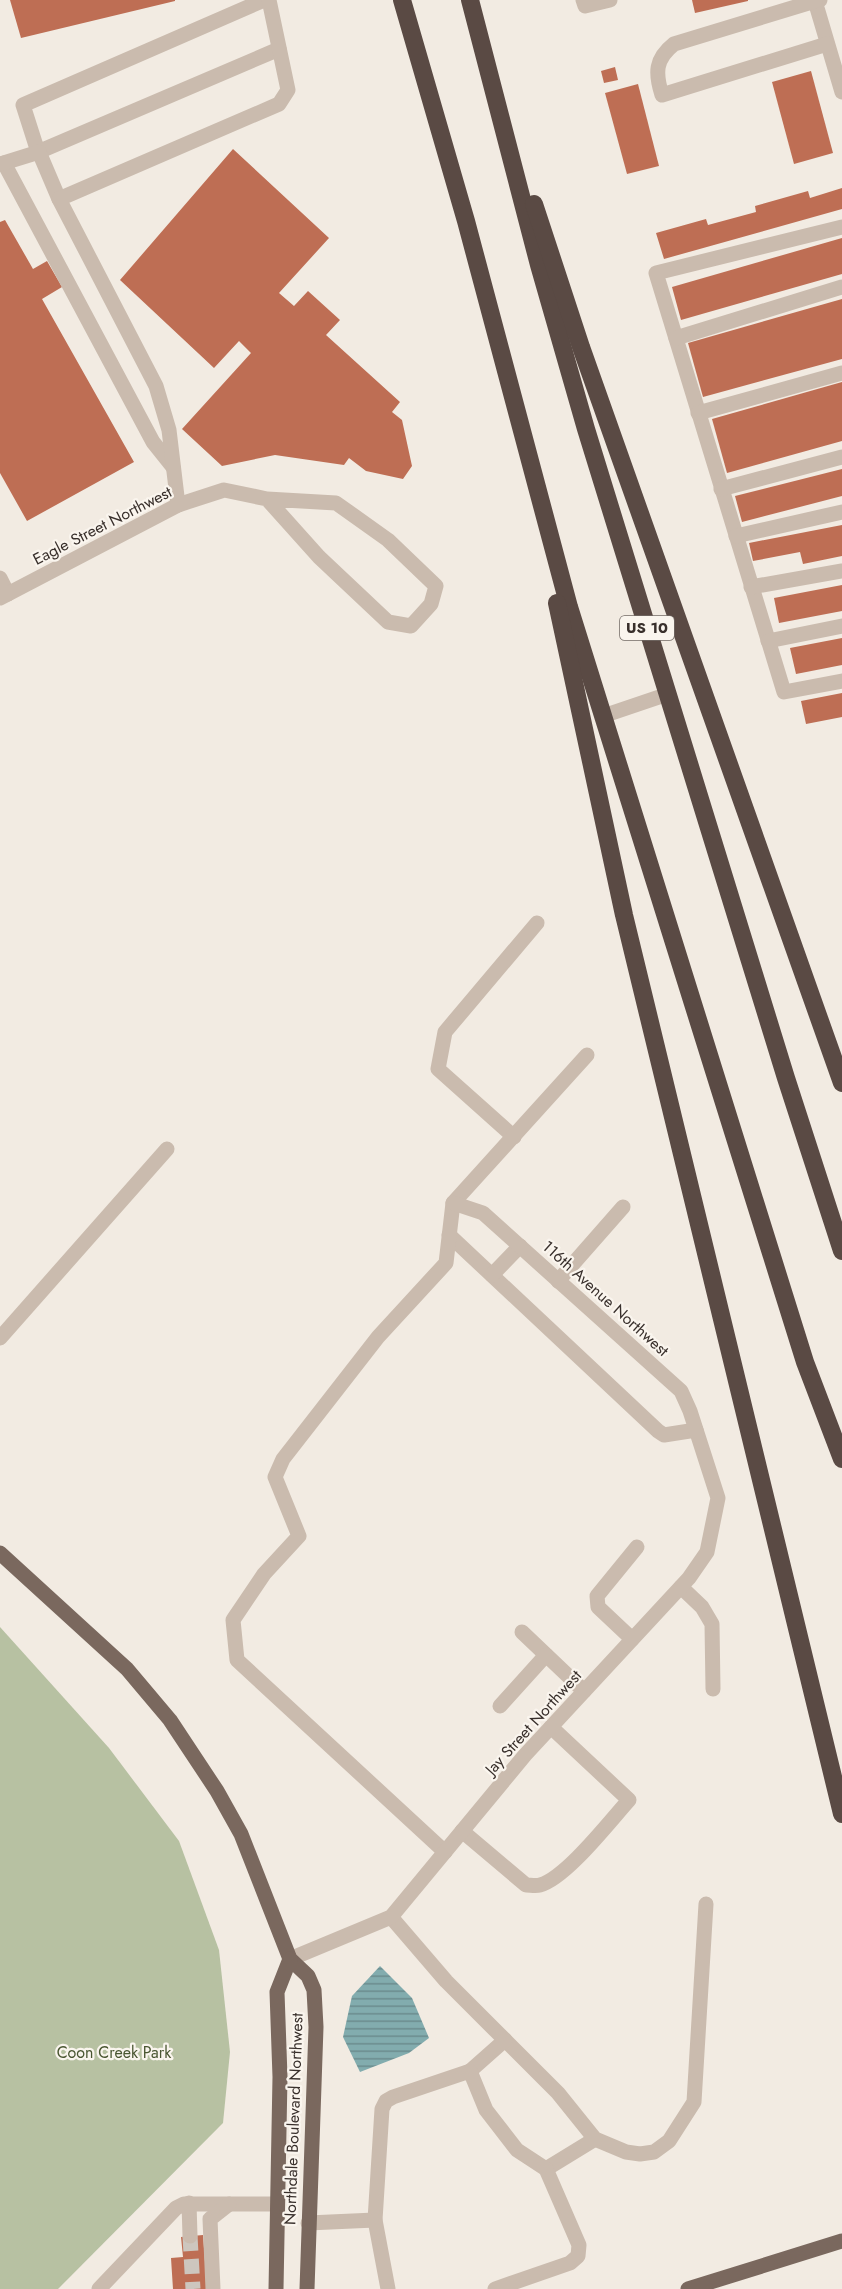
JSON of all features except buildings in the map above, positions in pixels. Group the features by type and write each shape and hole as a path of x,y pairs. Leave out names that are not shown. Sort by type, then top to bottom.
{"highway":[{"path":"402,0 569,607 805,1362 842,1460"},
{"path":"470,0 581,347 842,1083"},
{"name":"US 10","path":"470,0 538,265 668,694 842,1251"},
{"path":"514,401 624,915 842,1814"}],"main road":[{"name":"Northdale Boulevard Northwest","path":"0,1553 127,1669 170,1720 217,1791 241,1834 290,1959 308,1976 314,1990 316,2018 307,2289"},
{"name":"Northdale Boulevard Northwest","path":"276,2289 280,2077 277,1992 290,1959"},
{"path":"688,2289 842,2241"}],"street":[{"path":"177,505 169,430 156,386 59,199 38,152 23,105 264,0"},
{"path":"59,199 279,104 288,90 269,0"},
{"path":"583,0 585,6 610,0"},
{"path":"827,44 662,95 656,69 662,54 674,44 818,1 827,44 842,92"},
{"path":"173,467 153,442 2,164 38,152 279,49"},
{"path":"842,227 656,273 784,692 842,681"},
{"path":"676,338 842,288"},
{"path":"698,413 842,373"},
{"path":"721,489 842,457"},
{"name":"Eagle Street Northwest","path":"4,596 177,505 224,490 267,499"},
{"path":"267,499 336,504 387,540 436,586 431,604 411,626 388,622 319,557 267,499"},
{"path":"736,536 842,512"},
{"path":"751,587 842,571"},
{"path":"0,578 4,596"},
{"path":"768,641 842,626"},
{"path":"603,716 668,694"},
{"path":"514,1137 438,1069 445,1032 537,923"},
{"path":"445,1852 237,1660 233,1639 233,1620 264,1574 299,1536 275,1477 283,1459 378,1337 446,1263 453,1203 587,1055"},
{"path":"0,1338 167,1149"},
{"name":"116th Avenue Northwest","path":"453,1203 483,1213 665,1375 681,1391 702,1449"},
{"path":"558,1281 623,1206"},
{"path":"449,1234 658,1431 664,1435 696,1430"},
{"path":"492,1275 520,1246"},
{"name":"Jay Street Northwest","path":"290,1959 391,1917 550,1727 681,1587 707,1552 717,1507 718,1498 702,1449"},
{"path":"632,1639 598,1607 597,1596 637,1547"},
{"path":"681,1587 702,1607 712,1624 713,1689"},
{"path":"522,1632 584,1690"},
{"path":"500,1706 546,1655"},
{"path":"462,1831 526,1885 540,1886 558,1875 595,1840 629,1800 550,1727"},
{"path":"391,1917 446,1981 558,2093 595,2139 626,2152 639,2154 654,2152 669,2141 680,2128 694,2102 706,1904"},
{"path":"388,2289 375,2220 382,2109 386,2101 470,2071 505,2040"},
{"path":"470,2071 486,2110 517,2150 546,2169 579,2246 578,2256 570,2263 495,2289"},
{"path":"546,2169 595,2139"},
{"path":"189,2203 190,2228 210,2219 228,2204"},
{"path":"99,2289 176,2208 189,2203 277,2204"},
{"path":"210,2219 213,2289"},
{"path":"308,2223 375,2220"}],"green space":[{"name":"Coon Creek Park","path":"0,1627 109,1748 179,1841 219,1950 230,2052 223,2123 58,2289 0,2289"}],"water":[{"path":"380,1966 412,1998 429,2038 409,2053 360,2072 343,2037 352,1996"}],"tunnel":[{"path":"190,2236 193,2289"}]}
